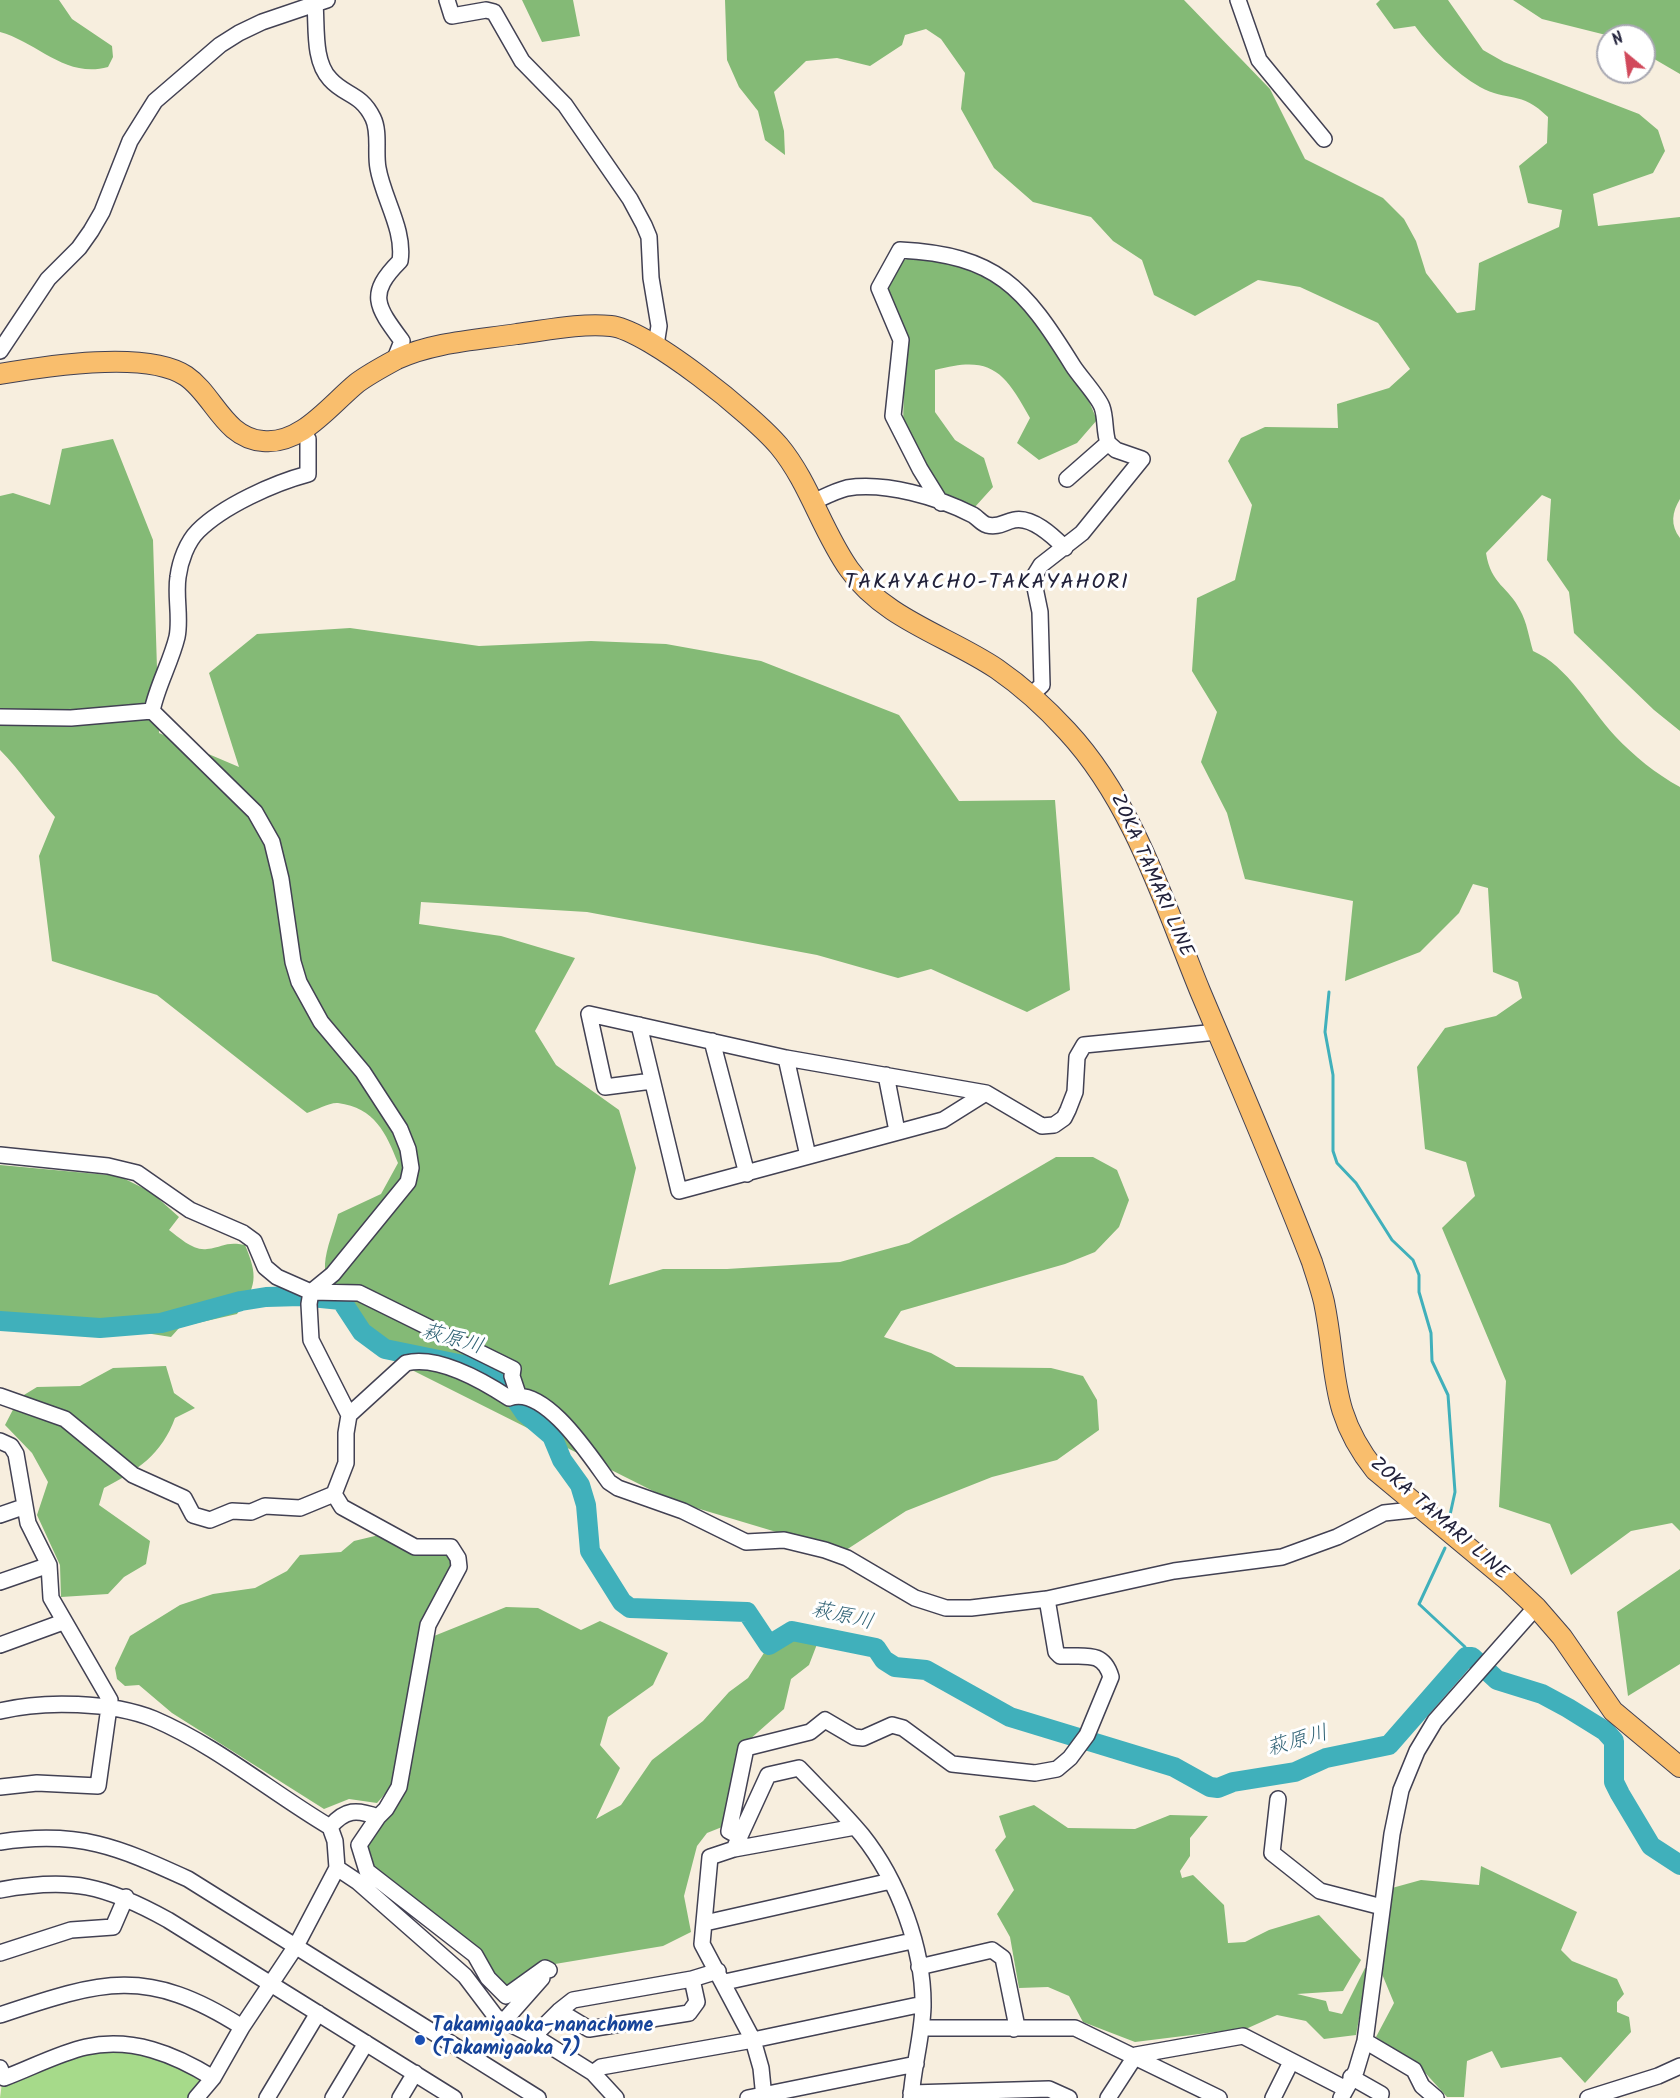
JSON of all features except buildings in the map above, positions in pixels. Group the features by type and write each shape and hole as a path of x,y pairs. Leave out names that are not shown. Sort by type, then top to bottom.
{"main road":[{"name":"ZOKA TAMARI LINE","path":"0,374 139,361 167,366 195,383 224,420 249,438 266,442 286,439 303,431 362,379 394,361 451,344 582,325 615,326 633,331 656,345 759,426 780,448 813,502 850,571 872,595 897,613 994,667 1031,694 1084,749 1126,815 1312,1262 1324,1302 1335,1384 1345,1423 1358,1449 1374,1470 1536,1607 1562,1637 1613,1711 1680,1767"}],"street":[{"path":"447,0 452,16 486,9 494,12 522,61 565,105 630,199 649,237 651,278 659,326 656,345"},
{"path":"1238,0 1259,60 1324,139"},
{"path":"0,351 48,279 79,248 91,231 102,212 130,141 155,101 170,85 239,33 262,22 321,2 320,63 330,79 366,106 375,121 378,168 401,243 400,261 385,276 378,289 379,302 402,341 394,361"},
{"path":"942,503 920,469 893,416 902,340 879,288 900,250 940,252 991,270 1006,280 1041,315 1083,382 1102,406 1108,443 1116,450 1142,459 1082,533 1041,565 1033,578 1040,612 1042,685 1031,694"},
{"path":"152,711 156,691 177,636 178,577 184,552 196,532 212,519 266,490 308,474 308,439 303,431"},
{"path":"1067,480 1108,443"},
{"path":"813,502 834,492 866,487 912,494 975,515 983,523 991,526 1015,519 1031,523 1052,534 1065,548"},
{"path":"0,717 71,718 152,711 255,812 272,842 281,879 293,962 299,982 321,1022 381,1098 400,1129 408,1149 411,1168 408,1182 333,1274 311,1292 309,1304 311,1340 349,1414 346,1433 346,1463 334,1494 300,1508 265,1506 252,1512 232,1511 218,1518 202,1518 193,1515 184,1498 133,1475 65,1419 0,1396"},
{"path":"652,1081 605,1088 589,1014 786,1058 986,1093 1042,1126 1054,1125 1064,1118 1075,1092 1077,1057 1084,1045 1218,1032"},
{"path":"639,1024 679,1191 943,1120 986,1093"},
{"path":"712,1041 747,1174"},
{"path":"786,1058 808,1156"},
{"path":"886,1075 897,1131"},
{"path":"0,1155 108,1166 136,1173 190,1210 243,1233 254,1241 265,1268 277,1277 311,1292 358,1293 513,1370 513,1396"},
{"path":"349,1414 398,1369 414,1361 446,1367 473,1376 513,1396 538,1401 561,1421 609,1482 618,1488 683,1511 746,1542 784,1540 847,1558 915,1598 946,1608 971,1608 1047,1599 1174,1571 1282,1557 1337,1537 1384,1513 1412,1510 1417,1505"},
{"path":"0,1441 11,1446 16,1454 23,1507 28,1523 49,1565 51,1598 110,1700 98,1786 37,1783 0,1787"},
{"path":"334,1494 342,1507 399,1539 415,1547 451,1547 458,1558 455,1578 428,1624 399,1787 359,1845 368,1871 476,1955 489,1978 506,1996 545,1968 549,1970 504,2021"},
{"path":"0,1515 23,1507"},
{"path":"0,1582 49,1565"},
{"path":"737,1843 729,1831 746,1749 810,1732 825,1720 854,1737 870,1736 892,1725 903,1728 935,1754 958,1765 987,1766 1018,1773 1057,1769 1070,1758 1087,1736 1111,1677 1106,1662 1099,1658 1060,1656 1056,1652 1047,1599"},
{"path":"1346,2088 1356,2071 1365,2041 1382,1907 1401,1790 1416,1750 1435,1721 1536,1607"},
{"path":"0,1645 63,1622"},
{"path":"0,1711 20,1706 68,1704 110,1708 152,1719 191,1738 330,1827 335,1841 337,1868 296,1946 242,2027 213,2078 196,2098"},
{"path":"737,1843 768,1774 799,1768 855,1827 878,1858 891,1881 912,1941 919,1967 923,2004 911,2096 1049,2089 1069,2098"},
{"path":"1278,1799 1272,1853 1320,1891 1382,1907"},
{"path":"330,1827 350,1811 362,1811 378,1817"},
{"path":"764,2097 753,2040 722,1977 702,1944 710,1857 737,1843 855,1827"},
{"path":"0,1842 55,1838 95,1841 138,1856 188,1879 538,2098"},
{"path":"337,1868 358,1882 465,1976 496,2017 534,2036 593,2073 616,2098"},
{"path":"705,1923 891,1881"},
{"path":"0,1890 40,1883 85,1886 126,1897 272,1984 454,2098"},
{"path":"0,1953 71,1930 112,1927 126,1897"},
{"path":"534,2036 559,2010 573,2000 692,1979 722,1977 912,1941"},
{"path":"919,1967 992,1950 1003,1958 1016,2022 1014,2029"},
{"path":"559,2010 589,2030 689,2013 697,2002 692,1979"},
{"path":"0,2015 90,1986 137,1984 177,1993 208,2006 242,2027"},
{"path":"593,2073 601,2067 753,2040 923,2004"},
{"path":"267,2098 318,2013"},
{"path":"921,2028 1075,2028 1136,2055 1219,2098"},
{"path":"1108,2098 1136,2055 1244,2036 1291,2062 1346,2088 1381,2094 1380,2098"},
{"path":"1365,2041 1414,2070 1422,2086 1436,2098"},
{"path":"333,2098 366,2043"},
{"path":"0,2068 4,2078 86,2047 120,2044 158,2050 213,2078"},
{"path":"1273,2098 1291,2062"},
{"path":"748,2098 764,2097 916,2064"},
{"path":"1588,2098 1658,2076 1680,2066"},
{"path":"400,2098 416,2073"}],"green space":[{"path":"0,0 59,0 72,19 112,46 113,57 108,67 93,69 65,64 27,43 0,32"},
{"path":"522,0 573,0 580,36 542,42"},
{"path":"725,0 1184,0 1270,89 1305,159 1383,198 1404,219 1416,241 1426,273 1457,313 1475,310 1479,263 1559,227 1562,210 1528,203 1519,166 1547,143 1548,117 1530,103 1480,87 1462,75 1444,60 1415,26 1394,29 1376,4 1380,0 1448,0 1483,50 1504,62 1639,114 1658,130 1665,151 1653,173 1593,194 1598,226 1680,217 1680,499 1675,509 1673,523 1680,538 1680,731 1654,710 1574,633 1569,592 1547,560 1551,499 1542,495 1486,553 1488,564 1496,579 1516,602 1526,625 1533,651 1546,658 1568,677 1615,736 1630,751 1680,787 1680,1531 1672,1523 1631,1531 1571,1575 1550,1524 1499,1507 1506,1381 1442,1228 1475,1196 1466,1162 1425,1149 1417,1067 1445,1028 1496,1016 1522,998 1518,982 1493,972 1488,888 1473,884 1459,913 1420,952 1345,981 1353,901 1245,879 1227,813 1201,762 1217,712 1192,671 1197,598 1235,580 1252,505 1228,461 1241,438 1265,427 1338,428 1337,404 1389,388 1410,369 1378,323 1300,287 1258,280 1195,316 1154,295 1142,260 1113,241 1091,217 1033,202 994,168 961,109 965,73 941,39 926,29 905,35 902,45 870,66 837,58 806,61 774,92 784,131 785,155 765,140 758,111 739,87 727,60"},
{"path":"1513,0 1680,0 1680,74 1656,60 1656,24 1596,24 1596,32 1542,19"},
{"path":"913,257 946,258 1005,282 1081,383 1097,420 1077,443 1039,460 1017,443 1030,418 1012,388 1003,378 993,370 969,364 935,370 935,412 955,440 984,458 993,487 974,508 939,492 903,426 905,341 885,291 899,262"},
{"path":"113,439 153,540 159,733 239,767 209,673 257,634 350,628 479,646 591,641 666,644 761,661 899,715 959,801 1055,800 1070,990 1027,1012 931,969 898,978 817,955 587,912 421,902 419,924 501,936 575,958 535,1031 556,1065 619,1110 636,1168 609,1285 663,1269 727,1269 840,1262 909,1243 1056,1157 1093,1157 1117,1170 1129,1200 1119,1227 1095,1252 1065,1264 901,1311 884,1337 931,1353 956,1367 1051,1368 1083,1376 1097,1400 1099,1430 1057,1460 992,1477 906,1511 843,1552 673,1501 390,1359 356,1330 346,1319 330,1293 325,1264 328,1245 338,1214 381,1194 398,1163 389,1142 377,1124 361,1110 338,1103 307,1113 157,995 52,961 39,856 55,817 0,750 0,496 13,493 50,505 62,449"},
{"path":"0,1165 119,1176 151,1192 179,1217 169,1230 187,1243 202,1249 229,1244 245,1245 253,1273 249,1296 237,1314 180,1327 171,1337 101,1326 0,1325"},
{"path":"166,1366 174,1393 195,1408 175,1418 163,1442 138,1468 104,1488 99,1505 150,1541 146,1564 124,1577 108,1594 61,1597 60,1565 37,1515 48,1482 32,1453 5,1425 19,1398 37,1387 80,1386 113,1368"},
{"path":"379,1535 445,1551 452,1557 455,1567 424,1623 392,1786 377,1803 349,1799 324,1809 172,1713 139,1685 125,1686 117,1679 115,1668 130,1636 180,1605 213,1594 255,1588 287,1571 300,1555 341,1552 354,1541"},
{"path":"1680,1569 1680,1664 1628,1696 1617,1612"},
{"path":"506,1607 538,1608 581,1630 600,1621 668,1653 653,1685 608,1717 600,1745 620,1768 596,1819 621,1805 652,1760 703,1721 729,1692 748,1678 769,1645 794,1633 819,1639 809,1665 791,1679 784,1709 740,1748 722,1827 707,1833 697,1846 684,1896 691,1932 663,1946 549,1965 502,1991 473,1957 368,1872 362,1837 403,1793 434,1636"},
{"path":"1034,1805 1068,1828 1135,1829 1170,1815 1208,1816 1190,1838 1190,1856 1180,1871 1182,1878 1193,1875 1224,1905 1228,1943 1245,1942 1269,1930 1319,1915 1361,1960 1343,1991 1297,1994 1326,2001 1329,2011 1342,2014 1365,1968 1368,1969 1356,2035 1324,2039 1306,2021 1277,2015 1248,2028 1135,2042 1083,2022 1069,1996 1048,1987 1019,1988 1010,1937 997,1914 1014,1890 995,1850 1006,1837 999,1816"},
{"path":"1481,1866 1577,1912 1561,1950 1572,1961 1617,1979 1624,1994 1617,2002 1617,2012 1629,2017 1631,2032 1585,2083 1561,2057 1501,2068 1492,2051 1467,2061 1464,2097 1447,2097 1420,2067 1376,2037 1394,2003 1382,1974 1392,1888 1421,1880 1479,1885"},
{"path":"129,2049 193,2072 201,2080 189,2098 0,2098 2,2083 73,2057"}],"waterway":[{"path":"1329,992 1325,1032 1333,1075 1333,1151 1337,1163 1356,1183 1392,1240 1413,1260 1419,1275 1419,1292 1431,1333 1432,1361 1448,1395 1455,1492 1450,1515"},
{"name":"萩原川","path":"0,1321 100,1328 161,1323 241,1301 266,1297 301,1296 341,1300 362,1332 385,1349 473,1367 510,1391 525,1413 552,1436 562,1460 580,1485 586,1505 590,1551 622,1602 630,1608 747,1612 769,1645 792,1631 876,1648 884,1660 895,1667 926,1670 1010,1717 1174,1767 1210,1787 1218,1788 1233,1782 1295,1772 1326,1758 1389,1745 1466,1657 1472,1657 1497,1680 1542,1694 1605,1731 1614,1741 1614,1782 1620,1794 1651,1846 1680,1865"},
{"path":"1445,1548 1419,1604 1464,1646 1472,1657"}],"place":[{"name":"Takamigaoka-nanachome (Takamigaoka 7)","path":"420,2040"}],"district":[{"name":"TAKAYACHO-TAKAYAHORI","path":"987,584"}]}
